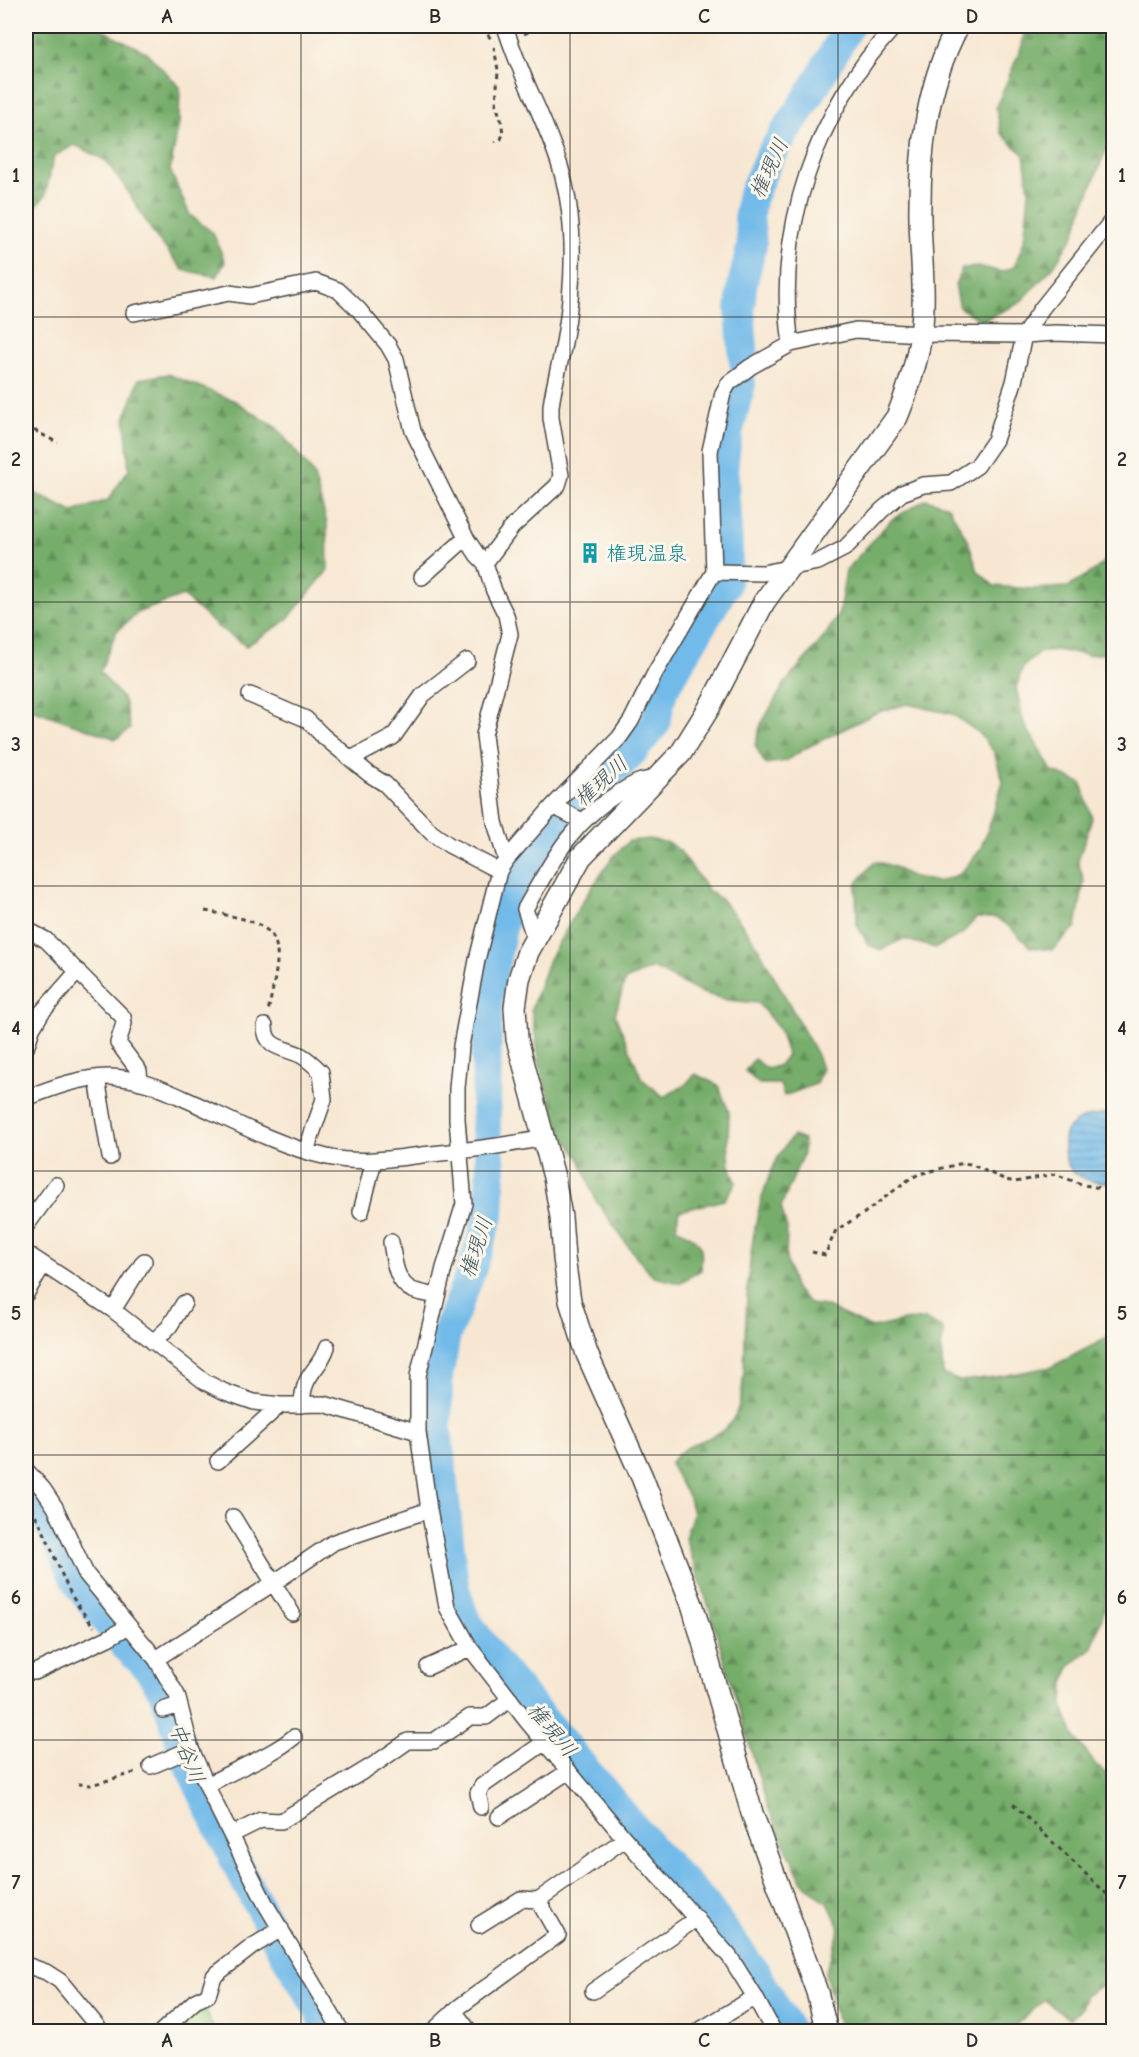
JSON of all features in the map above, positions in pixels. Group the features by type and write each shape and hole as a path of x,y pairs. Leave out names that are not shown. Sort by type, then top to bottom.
{"street":[{"path":"485,563 512,527 558,485 561,475 551,406 570,294 570,215 560,168 545,123 518,65 505,26"},
{"path":"791,344 787,315 791,235 813,155 828,120 846,88 895,26"},
{"path":"827,2031 817,1992 752,1813 693,1607 642,1477 587,1354 570,1301 561,1217 544,1138 517,1039 514,1007 519,980 535,940 581,857 681,753 709,708 764,602 785,569 897,417 910,386 921,334 924,301 920,222 921,153 931,95 957,26"},
{"path":"723,572 763,573 818,562 845,548 902,493 923,485 951,483 977,466 995,441 1014,382 1024,335 1042,308 1113,218"},
{"path":"134,313 229,293 250,296 316,282 338,291 359,310 388,345 396,359 413,431 466,538 485,563 494,591 507,615 510,634 484,735 503,865 477,960 461,1046 457,1088 466,1150 464,1204 436,1296 418,1376 418,1432 429,1510 447,1607 470,1648 510,1699 625,1839 730,1957 756,1997 774,2031"},
{"path":"503,865 557,808 632,721 655,673 723,572 710,451 723,393 729,383 750,367 791,344 856,330 921,334 1113,335"},
{"path":"422,577 466,538"},
{"path":"351,759 393,737 423,695 467,661"},
{"path":"250,695 306,719 369,774 386,784 432,833 449,845 503,865"},
{"path":"535,940 525,909 579,820 642,779 657,778"},
{"path":"557,808 579,820"},
{"path":"26,929 46,940 123,1017 124,1023 118,1043 139,1071 140,1082"},
{"path":"26,1048 32,1029 42,1012 78,971"},
{"path":"265,1026 265,1035 269,1041 278,1048 300,1055 321,1072 324,1099 306,1151"},
{"path":"26,1098 56,1086 97,1078 110,1077 140,1082 167,1091 236,1123 306,1151 351,1162 501,1146 544,1138"},
{"path":"97,1078 110,1157"},
{"path":"361,1212 374,1160"},
{"path":"26,1226 56,1185"},
{"path":"377,1254 392,1248 397,1274 404,1284 412,1290 436,1296"},
{"path":"26,1253 113,1310 204,1382 225,1392 254,1402 280,1405 324,1404 418,1432"},
{"path":"113,1310 144,1261"},
{"path":"26,1294 43,1265"},
{"path":"153,1342 169,1327 184,1303"},
{"path":"302,1405 303,1389 308,1376 323,1359 327,1347"},
{"path":"218,1461 280,1405"},
{"path":"26,1470 55,1507 86,1574 126,1627 156,1659 177,1695 172,1708 266,1905 275,1933 342,2031"},
{"path":"156,1659 333,1542 429,1510"},
{"path":"233,1517 272,1584 292,1613"},
{"path":"26,1672 35,1672 106,1639 126,1627"},
{"path":"428,1667 470,1648"},
{"path":"231,1835 261,1820 281,1821 375,1764 408,1741 434,1741 470,1717 486,1717 510,1699"},
{"path":"208,1785 278,1750 294,1737"},
{"path":"481,1806 478,1793 482,1786 545,1742"},
{"path":"152,1766 191,1749"},
{"path":"500,1817 569,1771"},
{"path":"479,1925 521,1899 538,1900 625,1839"},
{"path":"432,2031 454,2011 558,1935 538,1900"},
{"path":"593,1991 697,1918"},
{"path":"161,2031 195,2001 208,1995 214,1976 275,1933"},
{"path":"26,1965 46,1972 60,1982 102,2031"},
{"path":"697,2031 756,1997"},
{"path":"454,2011 470,2031"}],"path":[{"path":"473,26 485,30 493,43 498,70 496,105 503,134 501,139 495,142"},
{"path":"26,426 58,443"},
{"path":"205,911 229,915 263,926 271,932 276,941 279,963 265,1026"},
{"path":"813,1252 825,1255 836,1230 863,1214 908,1180 919,1174 963,1163 1015,1182 1055,1174 1084,1185 1100,1188 1113,1187"},
{"path":"26,1500 47,1539 69,1591 106,1639"},
{"path":"78,1784 91,1785 152,1766"},
{"path":"1013,1804 1113,1901"}],"green space":[{"path":"26,26 97,26 146,52 180,87 179,123 170,170 190,215 213,233 225,262 217,277 183,270 153,233 106,161 75,145 54,156 45,196 26,217"},
{"path":"1025,26 1113,26 1113,133 1074,235 1054,266 1020,303 982,321 960,308 955,285 962,268 983,267 1001,272 1014,267 1024,242 1029,193 1024,155 1001,133 996,107 1022,46"},
{"path":"168,374 235,401 277,428 313,473 327,523 328,570 286,621 246,646 218,627 183,596 139,612 116,632 100,672 124,700 130,729 116,739 26,709 26,474 36,494 73,512 108,500 129,469 125,419 139,379"},
{"path":"926,499 948,506 968,541 978,571 994,586 1032,589 1068,587 1095,570 1113,553 1113,652 1088,655 1056,650 1040,652 1023,667 1016,688 1024,723 1052,771 1081,783 1092,818 1078,861 1084,882 1076,927 1052,950 1030,947 1011,928 996,918 976,918 962,934 936,948 903,939 881,950 868,945 857,924 856,884 875,861 892,866 910,876 937,882 960,874 980,850 1003,781 994,752 979,733 952,714 907,704 876,713 806,748 786,761 765,764 755,745 761,724 785,683 825,636 839,613 846,570 891,520"},
{"path":"649,839 669,843 680,851 708,890 722,900 738,919 757,945 822,1068 816,1084 784,1096 780,1084 759,1084 745,1071 754,1059 768,1069 779,1065 787,1055 779,1029 758,1003 727,1000 699,992 653,968 625,980 615,1015 642,1079 664,1097 685,1085 695,1074 718,1085 729,1112 730,1165 736,1183 724,1200 679,1211 676,1228 695,1239 701,1247 701,1270 680,1283 654,1277 634,1254 596,1201 580,1159 561,1132 541,1072 531,1009 549,959 582,902 613,857 629,841"},
{"path":"793,1136 804,1140 803,1154 781,1207 787,1229 786,1258 794,1288 811,1304 825,1306 872,1328 924,1319 942,1328 944,1334 941,1347 943,1374 959,1381 1051,1367 1107,1338 1113,1332 1113,1545 1104,1611 1092,1647 1070,1666 1064,1683 1063,1706 1074,1736 1095,1764 1113,1780 1113,1982 1086,1995 1081,2008 1070,2019 1044,2000 1009,2031 840,2031 825,1973 840,1929 829,1905 802,1882 768,1808 707,1601 685,1538 693,1514 689,1498 670,1464 684,1450 726,1428 736,1413 743,1382 747,1289 754,1233 768,1179 779,1156"},
{"path":"202,2003 215,2031 166,2032"}],"water":[{"path":"1113,1115 1113,1182 1087,1180 1073,1172 1068,1165 1064,1148 1065,1134 1081,1119"}],"waterway":[{"name":"権現川","path":"744,362 740,310 742,286 752,245 749,216 751,199 769,157 813,89 849,26"},
{"name":"権現川","path":"741,384 728,432 724,462 728,553 726,584 663,690 655,724 608,777 574,804 554,827 512,893 505,913 487,1001 486,1129 491,1167 489,1215 471,1271 446,1335 438,1378 437,1429 454,1586 464,1617 495,1662 653,1850 705,1904 757,1975 790,2032"},
{"name":"中谷川","path":"26,1487 43,1510 71,1571 83,1591 126,1647 147,1667 165,1694 186,1759 241,1873 281,1948 332,2032"}],"place":[{"name":"権現温泉","path":"590,553"}]}
